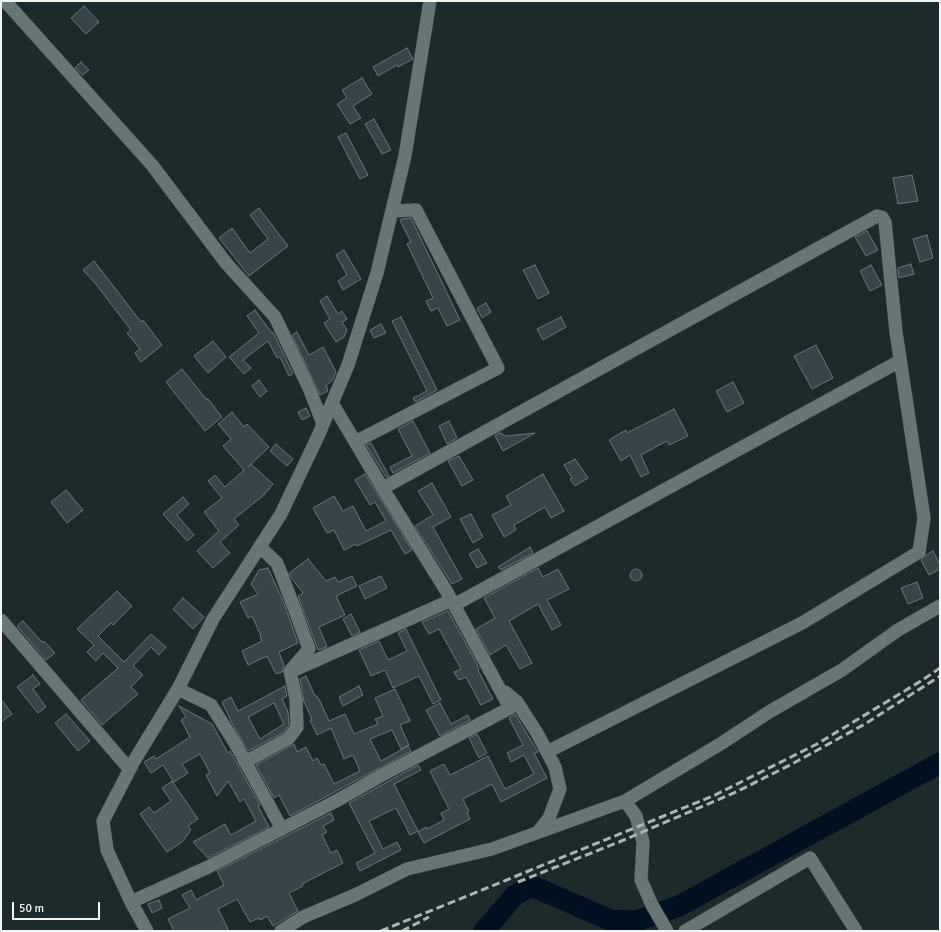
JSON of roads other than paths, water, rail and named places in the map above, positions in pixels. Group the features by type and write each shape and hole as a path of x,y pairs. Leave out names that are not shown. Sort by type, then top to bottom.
{"street":[{"path":"5,1 152,165 226,263 275,317 309,388 323,424"},
{"path":"147,931 131,902 107,850 103,821 132,765 178,689 213,619 281,514 323,424 348,365 377,273 405,156 430,1"},
{"path":"355,442 498,368 416,210 392,211"},
{"path":"383,488 878,216 882,217 885,222 896,332 924,518 919,552 802,623 547,752"},
{"path":"290,671 453,602 900,361"},
{"path":"131,902 206,868 510,708 453,602 332,403"},
{"path":"260,547 277,563 296,610 309,649 290,671"},
{"path":"281,931 303,916 355,895 407,869 492,849 625,801 722,743 769,712 842,670 898,630 940,606"},
{"path":"1,620 125,764 132,765"},
{"path":"245,762 289,738 297,727 296,699 290,671"},
{"path":"498,685 517,702 537,732 555,767 560,789 549,818 537,833"},
{"path":"178,689 211,705 282,829"},
{"path":"625,801 636,816 643,842 641,880 652,905 666,929"},
{"path":"684,931 810,858 856,931"}],"waterway":[{"path":"484,931 515,895 532,886 610,920 637,921 679,906 940,763"}],"railway":[{"path":"381,931 713,796 817,744 940,668"},
{"path":"518,882 619,842 736,792 792,764 865,724 940,676"},
{"path":"402,931 429,917"}]}
